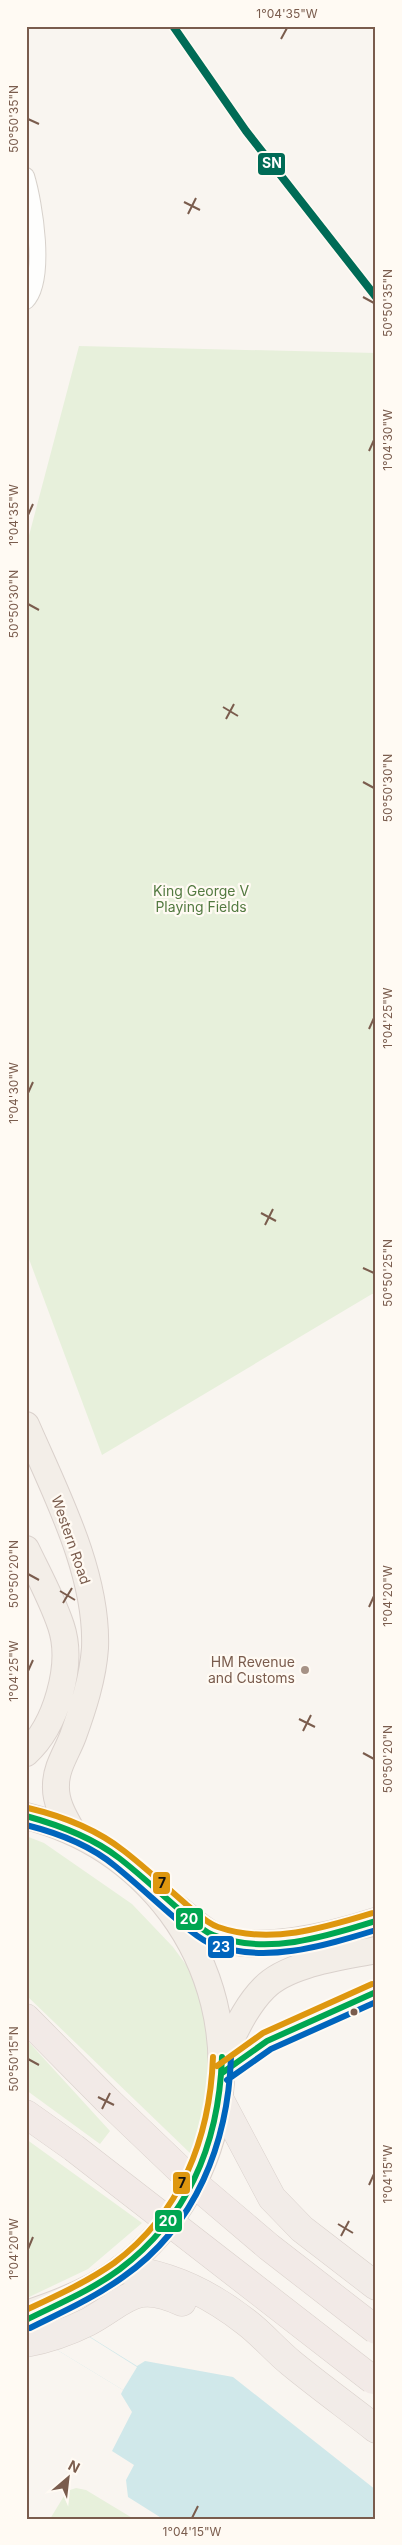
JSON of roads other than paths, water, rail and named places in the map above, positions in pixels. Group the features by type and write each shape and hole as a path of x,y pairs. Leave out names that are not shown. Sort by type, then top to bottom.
{"highway":[{"path":"26,2018 108,2102 196,2185 262,2241 376,2330"},
{"path":"220,2100 272,2198 302,2228 376,2286"},
{"path":"26,2114 74,2148 374,2381"},
{"path":"121,2269 145,2271 174,2280 207,2297 246,2322 290,2362 376,2429"},
{"path":"26,2343 56,2336 88,2322 126,2296 144,2292 166,2295 221,2319 290,2362"}],"main road":[{"name":"Western Road","path":"26,1425 62,1507 85,1574 91,1608 95,1647 89,1684 72,1737 59,1766 56,1786 60,1808 72,1831"},
{"path":"26,1549 61,1627 64,1655 61,1693 48,1723 28,1751"},
{"path":"26,1816 52,1822 72,1831 117,1857 155,1891 211,1934 236,1941 276,1944 318,1936 376,1921"},
{"path":"26,2320 91,2288 121,2269 161,2231 184,2199 210,2144 220,2100 222,2057 220,2031 214,1998 203,1966 186,1932 155,1891"},
{"path":"222,2057 251,2004 264,1987 281,1975 304,1967 376,1950"},
{"path":"26,2314 56,2304"}],"street":[{"path":"26,176 32,197 39,270 26,301"}],"water":[{"path":"26,2297 137,2366 145,2361 233,2377 376,2490 376,2519 163,2519 128,2497 126,2480 134,2465 112,2451 132,2412 121,2394 123,2390 26,2331"}],"place":[{"name":"HM Revenue and Customs","path":"305,1670"}],"park label":[{"name":"King George V Playing Fields","path":"201,900"}]}
